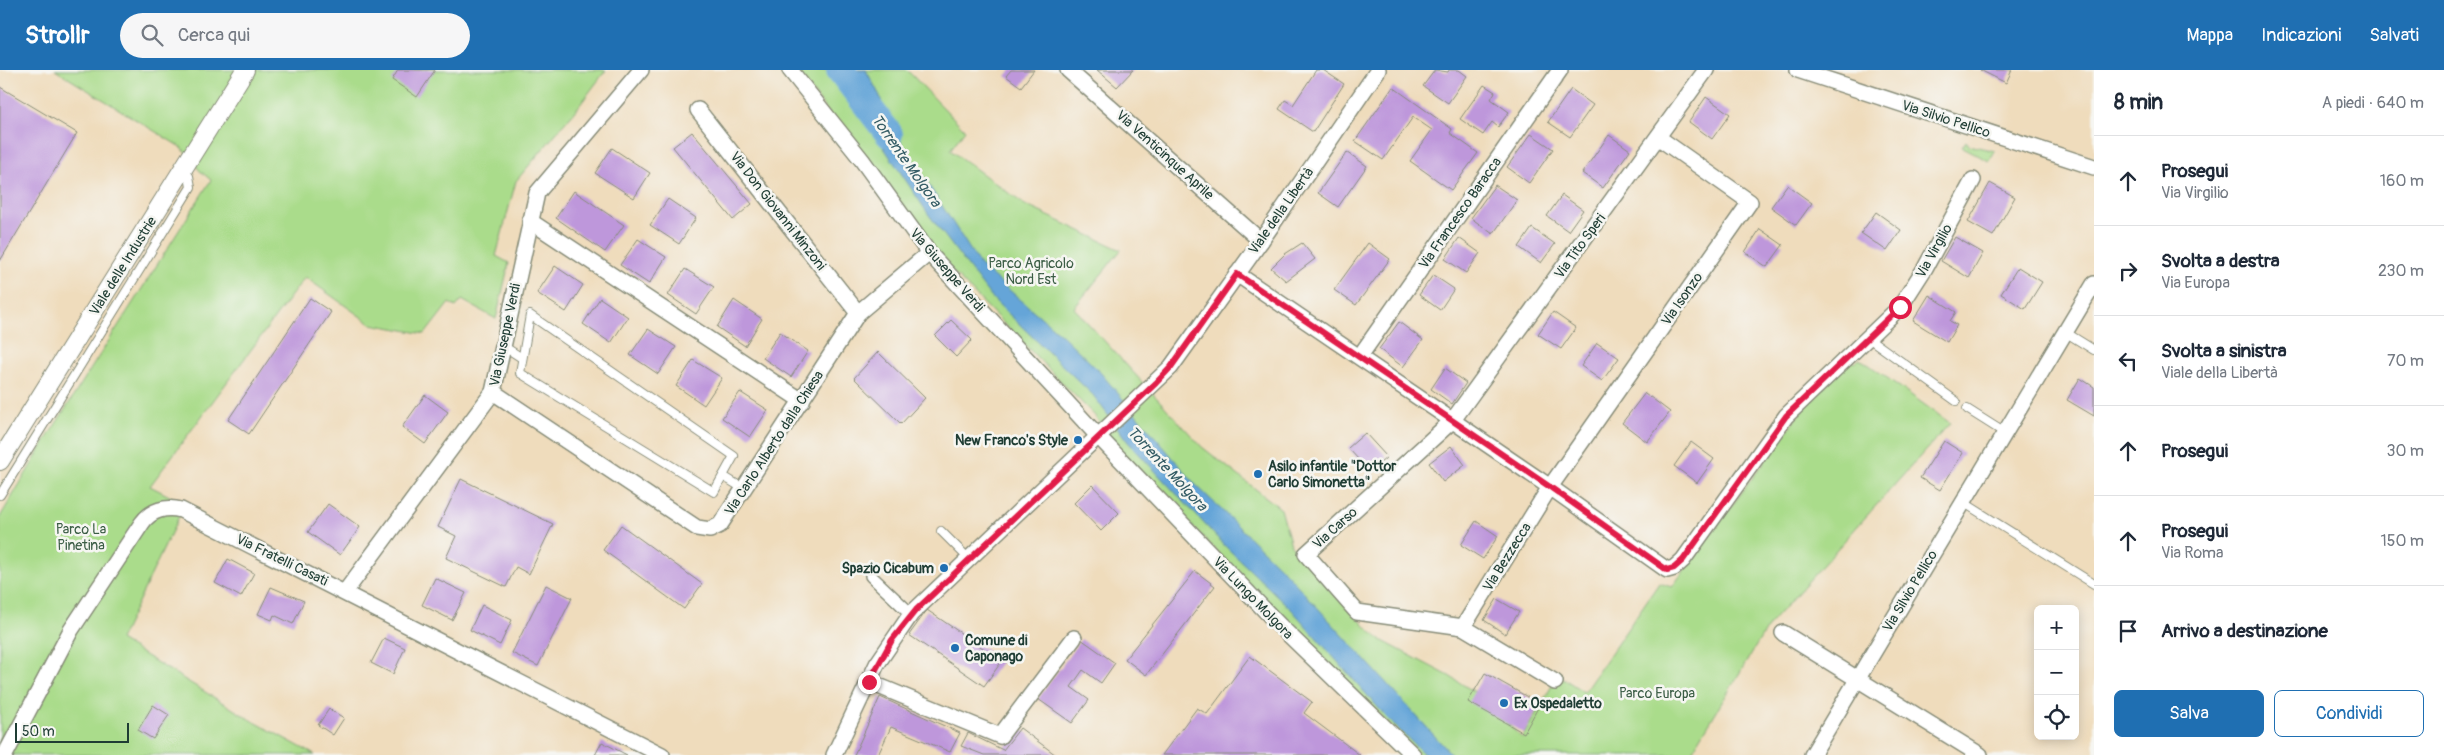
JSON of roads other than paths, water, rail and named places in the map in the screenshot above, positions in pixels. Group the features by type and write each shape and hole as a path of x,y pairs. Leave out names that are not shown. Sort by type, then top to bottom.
{"street":[{"name":"Viale delle Industrie","path":"0,461 245,70"},
{"name":"Via Giuseppe Verdi","path":"345,592 494,392 537,193 641,70"},
{"name":"Via Giuseppe Verdi","path":"790,70 862,160 929,253 1103,431"},
{"name":"Via Venticinque Aprile","path":"1068,70 1261,241"},
{"name":"Viale della Libertà","path":"834,755 869,682 892,640 911,614 1171,367 1261,241 1378,70"},
{"name":"Via Francesco Baracca","path":"1360,356 1560,70"},
{"name":"Via Tito Speri","path":"1453,420 1659,138 1706,70"},
{"name":"Via Silvio Pellico","path":"1798,70 2094,167"},
{"name":"Via Don Giovanni Minzoni","path":"698,110 858,313"},
{"name":"Via Isonzo","path":"1550,487 1750,202 1659,138"},
{"name":"Via Virgilio","path":"1550,487 1658,566 1667,570 1674,568 1683,560 1786,416 1900,307 1973,180"},
{"path":"530,221 802,401"},
{"name":"Via Carlo Alberto dalla Chiesa","path":"494,392 697,528 710,530 720,525 858,313 929,253"},
{"path":"1237,274 1550,487"},
{"name":"Via Silvio Pellico","path":"1812,755 2094,284"},
{"name":"Via Carso","path":"1453,420 1306,554 1357,612 1464,627"},
{"name":"Via Lungo Molgora","path":"1103,431 1280,626 1413,755"},
{"name":"Via Bezzecca","path":"1464,627 1550,487"},
{"name":"Via Fratelli Casati","path":"5,755 71,630 142,522 152,513 168,508 182,510 662,755"},
{"path":"871,576 911,614"},
{"path":"1464,627 1555,682"},
{"path":"1783,633 1856,680 1980,755"},
{"path":"869,682 1000,736 1074,638"}],"lane":[{"path":"0,494 191,187 189,176 183,170"},
{"path":"530,315 734,456 714,492 520,373 522,358 530,315"},
{"path":"2065,332 2094,350"},
{"path":"1867,337 1956,401"},
{"path":"503,346 522,358"},
{"path":"1967,409 2005,433"},
{"path":"723,476 744,489"},
{"path":"1963,502 2094,584"},
{"path":"942,531 970,560"}],"water":[{"name":"Torrente Molgora","path":"840,70 866,70 880,96 885,117 980,265 1063,336 1099,371 1195,484 1286,573 1452,755 1425,755 1389,720 1292,610 1225,546 1128,442 1093,395 991,297 929,215 874,133 869,107 847,82"}],"waterway":[{"name":"Torrente Molgora","path":"840,70 889,134"}],"place":[{"name":"New Franco's Style","path":"1078,440"},
{"name":"Asilo infantile \"Dottor Carlo Simonetta\"","path":"1258,474"},
{"name":"Spazio Cicabum","path":"944,568"},
{"name":"Comune di Caponago","path":"955,648"},
{"name":"Ex Ospedaletto","path":"1504,703"}],"park label":[{"name":"Parco Agricolo Nord Est","path":"1031,272"},
{"name":"Parco La Pinetina","path":"81,538"},
{"name":"Parco Europa","path":"1657,693"}]}
